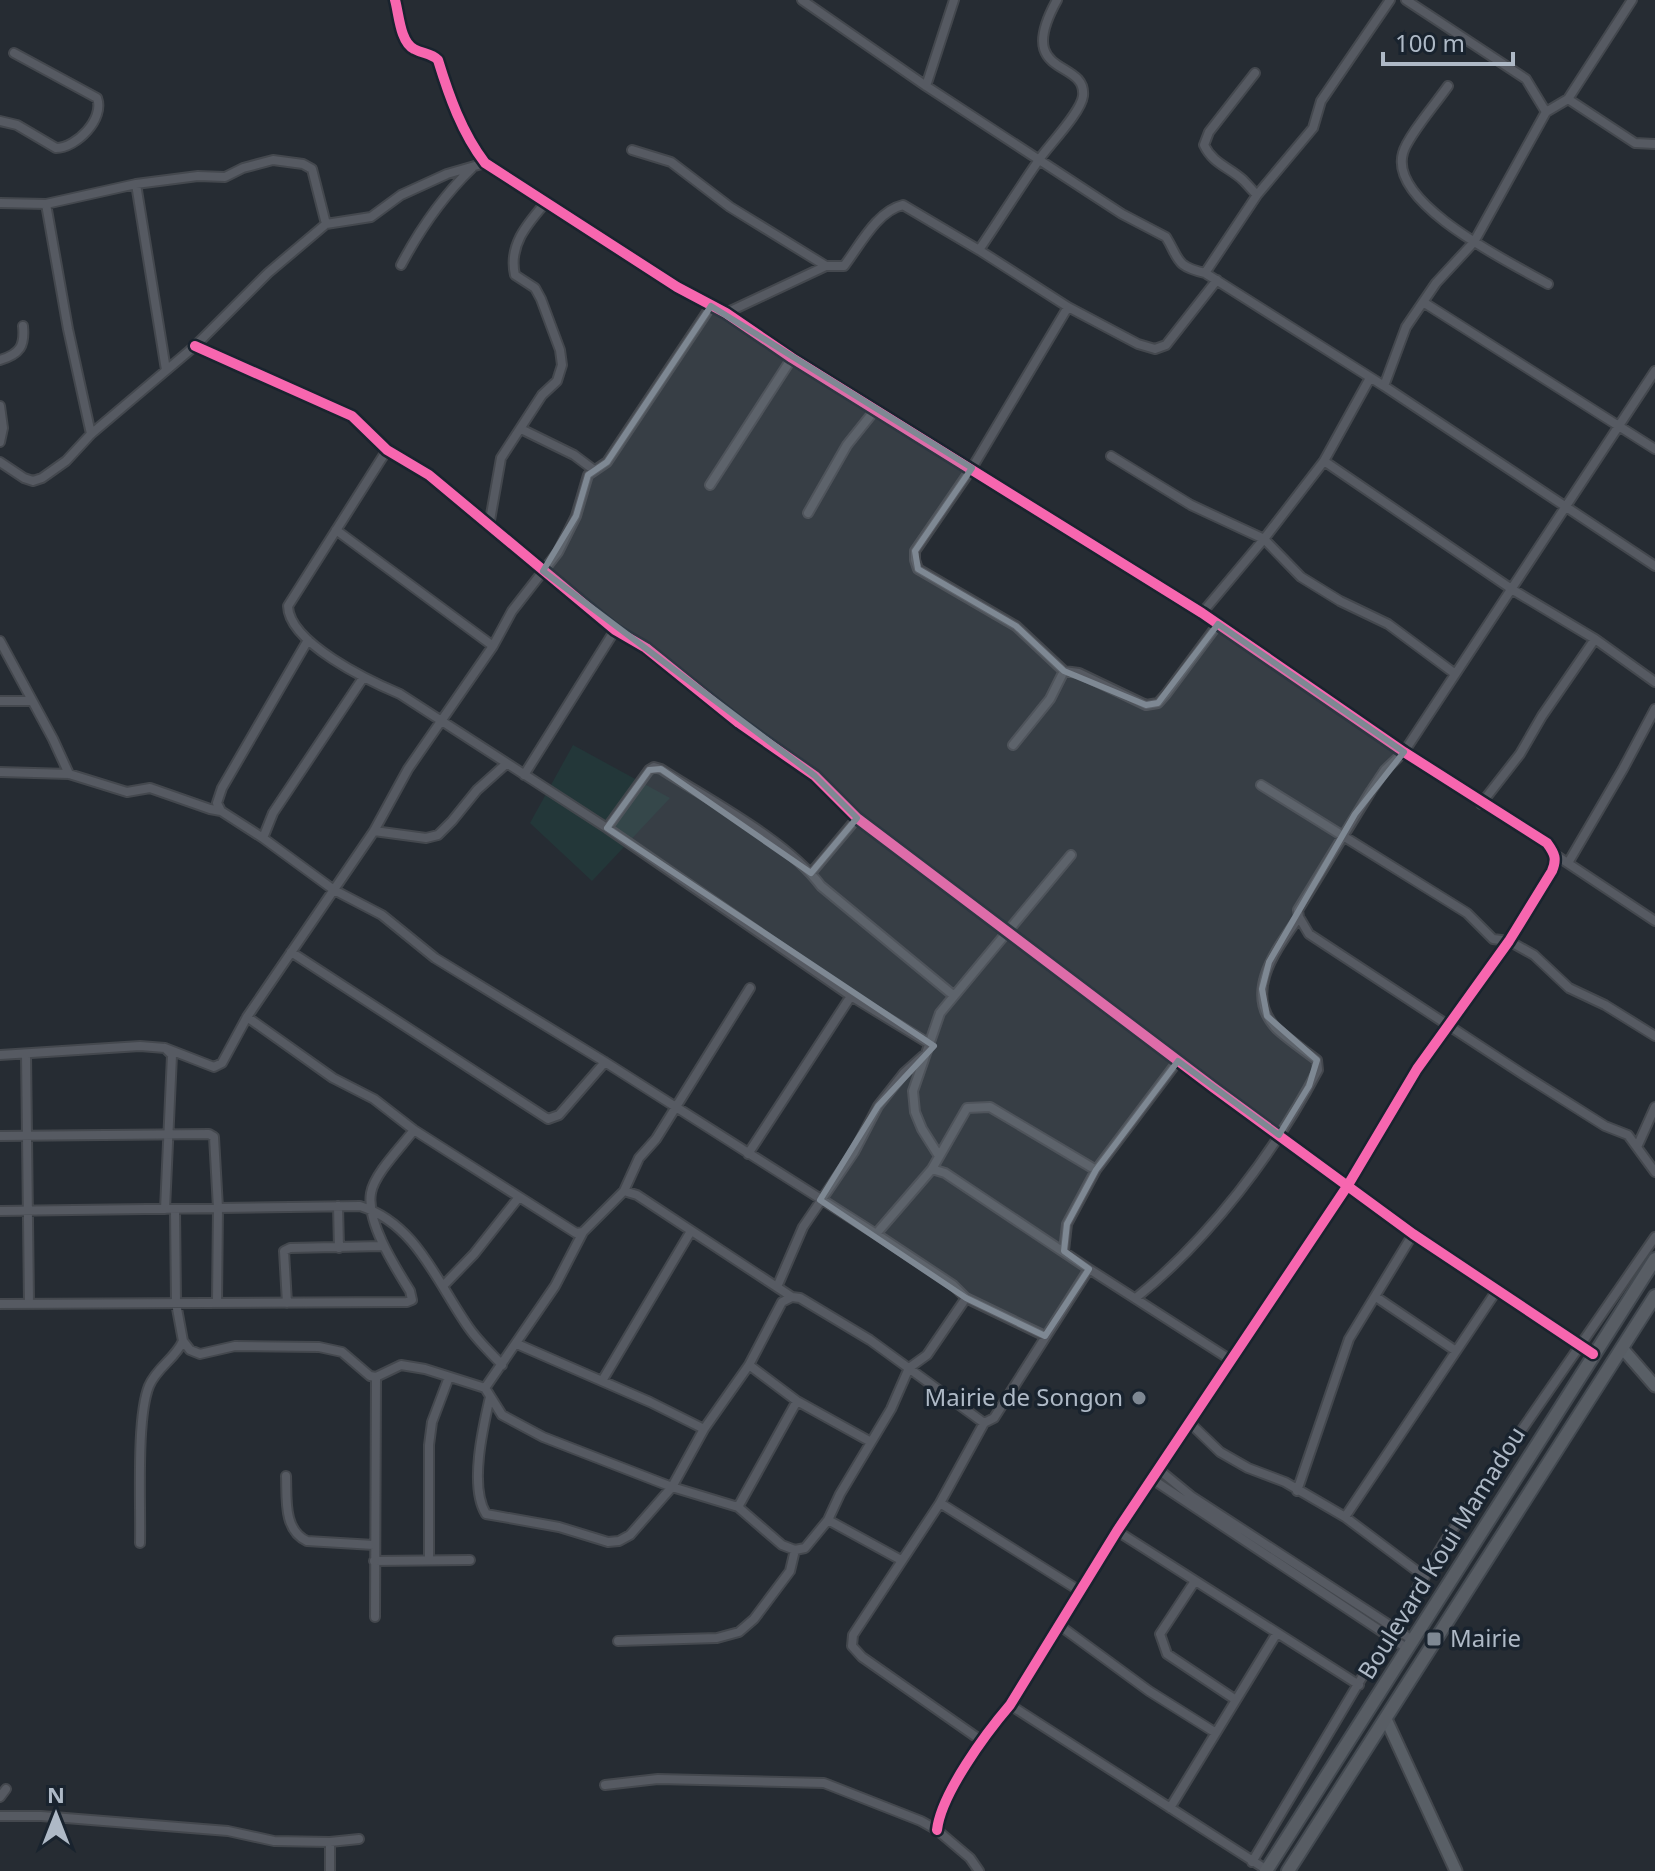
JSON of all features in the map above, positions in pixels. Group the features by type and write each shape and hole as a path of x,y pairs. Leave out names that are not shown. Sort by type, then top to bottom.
{"main road":[{"name":"Boulevard Koui Mamadou","path":"1266,1871 1655,1259"},
{"name":"Boulevard Koui Mamadou","path":"1288,1871 1655,1296"},
{"path":"1605,1335 1622,1348"}],"street":[{"path":"395,0 405,41 412,49 438,60 449,95 470,142 485,163 677,287 726,313 792,358 1202,613 1481,804 1547,843 1554,854 1556,862 1552,871 1509,941 1417,1069 1348,1185 1117,1531 1010,1705 982,1741 951,1791 937,1830"},
{"path":"802,0 926,86 1122,214 1166,237 1179,263 1187,269 1205,273 1217,280 1384,386 1655,566"},
{"path":"926,86 954,0"},
{"path":"979,250 1082,101 1080,81 1057,65 1043,50 1043,30 1057,0"},
{"path":"1205,273 1257,195 1313,128 1321,101 1390,0"},
{"path":"1406,0 1526,79 1546,112"},
{"path":"1384,386 1406,327 1436,283 1474,242 1546,112 1568,99 1632,0"},
{"path":"0,121 17,125 56,148 63,148 82,135 99,112 97,98 14,53"},
{"path":"1255,73 1209,132 1204,145 1221,167 1241,178 1257,195"},
{"path":"1448,86 1403,151 1400,170 1407,184 1423,203 1474,242 1548,284"},
{"path":"1568,99 1635,143 1655,144"},
{"path":"632,150 671,162 730,207 826,266"},
{"path":"0,203 46,204 136,184 198,176 225,177 243,168 273,160 303,164 312,169 326,224"},
{"path":"0,462 24,478 33,481 42,478 66,461 91,434 195,346 268,273 326,224 371,217 401,195 447,174 485,163"},
{"path":"401,265 420,230 451,188 473,168"},
{"path":"136,184 166,370"},
{"path":"489,526 501,458 542,395 557,381 562,365 560,350 541,299 535,288 515,275 512,262 527,225 546,202"},
{"path":"46,204 68,329 91,434"},
{"path":"726,313 826,266 844,266 876,223 892,208 903,205 1068,307 1138,344 1155,349 1166,345 1217,280"},
{"path":"1423,302 1655,449"},
{"path":"0,1055 140,1046 165,1048 214,1067 222,1063 247,1017 374,831 408,769 493,646 512,611 558,552 576,516 588,475 607,462 711,306"},
{"path":"1068,307 972,468 915,551 918,569 1016,626 1064,671 1079,673 1146,705 1158,703 1218,624"},
{"path":"0,360 22,348 25,341 23,326"},
{"path":"195,346 352,416 387,450 429,475 615,630 646,648 739,723 815,776 857,818 1007,932 1413,1234 1593,1354"},
{"path":"710,485 792,358"},
{"path":"1137,1297 1182,1258 1240,1188 1279,1135 1318,1070 1317,1060 1278,1029 1267,1016 1262,989 1269,962 1299,917 1300,904 1355,814 1378,780 1404,752 1655,371"},
{"path":"1202,613 1324,461 1370,378"},
{"path":"0,406 3,428 0,442"},
{"path":"808,513 847,445 875,410"},
{"path":"521,429 574,455 594,470"},
{"path":"387,450 288,606 288,617 298,633 363,678 400,694 607,828 851,996 928,1043"},
{"path":"1111,456 1191,505 1264,539 1301,577 1340,601 1388,624 1454,673"},
{"path":"1324,461 1513,590 1595,639 1655,682"},
{"path":"336,530 493,646"},
{"path":"524,775 615,630"},
{"path":"1481,804 1520,754 1595,639"},
{"path":"221,811 217,803 222,788 308,640"},
{"path":"1,644 69,774"},
{"path":"1013,745 1050,699 1064,671"},
{"path":"263,838 273,813 363,678"},
{"path":"0,701 32,701"},
{"path":"1568,863 1655,709"},
{"path":"374,831 426,838 438,835 477,790 506,764"},
{"path":"607,828 649,770 654,767 661,769 763,835 953,995"},
{"path":"0,772 69,774 127,792 150,788 221,811 334,890 382,915 435,958 876,1234 953,1285 966,1298 1045,1336"},
{"path":"1261,785 1467,913 1493,939 1509,941 1534,955 1569,988 1605,1005 1655,1036"},
{"path":"811,873 857,818"},
{"path":"1554,854 1655,921"},
{"path":"939,1156 915,1112 913,1091 940,1013 1071,855"},
{"path":"1299,917 1309,934 1524,1075 1605,1126 1628,1135 1655,1172"},
{"path":"291,952 548,1119 559,1115 605,1062"},
{"path":"750,988 656,1139 639,1158 624,1191 583,1232 555,1286 502,1365 488,1392 479,1480 481,1506 486,1514 559,1527 608,1542 630,1535 672,1487 704,1429 749,1365 782,1302 792,1297"},
{"path":"748,1154 851,996"},
{"path":"247,1017 333,1078 374,1099 414,1130 576,1233 583,1232"},
{"path":"165,1048 172,1055 165,1209"},
{"path":"26,1054 29,1303"},
{"path":"777,1287 803,1227 854,1152 878,1106 904,1073 924,1055"},
{"path":"1064,1251 1067,1224 1096,1170 1178,1061"},
{"path":"876,1234 932,1169 967,1108 990,1107 1096,1170"},
{"path":"1636,1148 1655,1107"},
{"path":"0,1304 412,1300 410,1291 382,1246 371,1209 371,1192 378,1176 414,1130"},
{"path":"0,1136 209,1134 214,1137 218,1208 217,1302"},
{"path":"932,1169 945,1173 1231,1360"},
{"path":"624,1191 637,1195 792,1297 800,1298 870,1340 984,1423"},
{"path":"444,1285 474,1254 519,1197"},
{"path":"338,1206 339,1248"},
{"path":"0,1211 338,1206 371,1209 396,1223 444,1285 469,1328 502,1365"},
{"path":"175,1209 176,1303 183,1341 190,1350 200,1354 235,1346 319,1347 342,1352 370,1376 376,1377 401,1365 449,1377 488,1392 502,1415 543,1437 672,1487 738,1507 782,1545 795,1550 805,1548 828,1520 909,1368 927,1355 966,1298"},
{"path":"602,1381 691,1231"},
{"path":"1297,1491 1349,1339 1413,1234"},
{"path":"1252,1862 1364,1674 1395,1635 1419,1584 1445,1541 1655,1237"},
{"path":"287,1303 284,1251 290,1248 382,1246"},
{"path":"982,1741 862,1657 852,1646 853,1635 940,1503 984,1423 994,1418 1089,1269"},
{"path":"1345,1517 1497,1290"},
{"path":"1376,1297 1456,1351"},
{"path":"140,1543 143,1419 147,1390 154,1376 178,1352 183,1341"},
{"path":"517,1344 704,1429"},
{"path":"1622,1348 1655,1386"},
{"path":"749,1365 797,1401 871,1442"},
{"path":"375,1617 376,1377"},
{"path":"429,1560 429,1445 432,1422 449,1377"},
{"path":"738,1507 797,1401"},
{"path":"1190,1423 1220,1452 1248,1468 1285,1482 1345,1517 1425,1577"},
{"path":"1158,1469 1191,1496 1395,1635"},
{"path":"286,1476 288,1512 292,1530 299,1537 307,1541 374,1545"},
{"path":"1152,1479 1411,1645"},
{"path":"940,1503 1080,1591"},
{"path":"828,1520 901,1560"},
{"path":"1117,1531 1359,1685"},
{"path":"618,1641 717,1638 739,1632 754,1619 790,1571 795,1550"},
{"path":"374,1561 470,1560"},
{"path":"1195,1581 1160,1634 1161,1642 1167,1654 1236,1700"},
{"path":"1059,1625 1126,1675 1216,1733"},
{"path":"1170,1808 1277,1633"},
{"path":"1010,1705 1266,1871"},
{"path":"1386,1719 1456,1871"},
{"path":"605,1785 658,1779 824,1783 937,1830 970,1858 979,1871"},
{"path":"0,1816 41,1816 228,1831 274,1841 359,1839"},
{"path":"330,1842 330,1871"}],"highlighted area":[{"path":"711,306 972,468 915,551 918,569 1016,626 1064,671 1146,705 1158,703 1218,624 1404,752 1355,814 1269,962 1262,989 1267,1016 1317,1060 1309,1086 1279,1135 1178,1061 1096,1170 1067,1224 1064,1251 1089,1269 1045,1336 966,1298 820,1200 878,1106 934,1046 607,828 649,770 661,769 811,873 857,818 815,776 543,571 576,516 588,475 607,462"}],"green space":[{"path":"573,745 670,798 592,881 530,823"}],"cycle path":[{"path":"395,0 406,40 414,49 438,60 457,114 485,163 677,287 726,313 792,358 1202,613 1404,752 1547,843 1552,850 1552,871 1509,941 1417,1069 1348,1185 1117,1531 1010,1705 966,1764 947,1799 937,1830"},
{"path":"195,346 352,416 387,450 429,475 615,630 646,648 739,723 815,776 857,818 1214,1088 1413,1234 1593,1354"}],"place":[{"name":"Mairie de Songon","path":"1139,1398"},
{"name":"Mairie","path":"1434,1639"}]}
